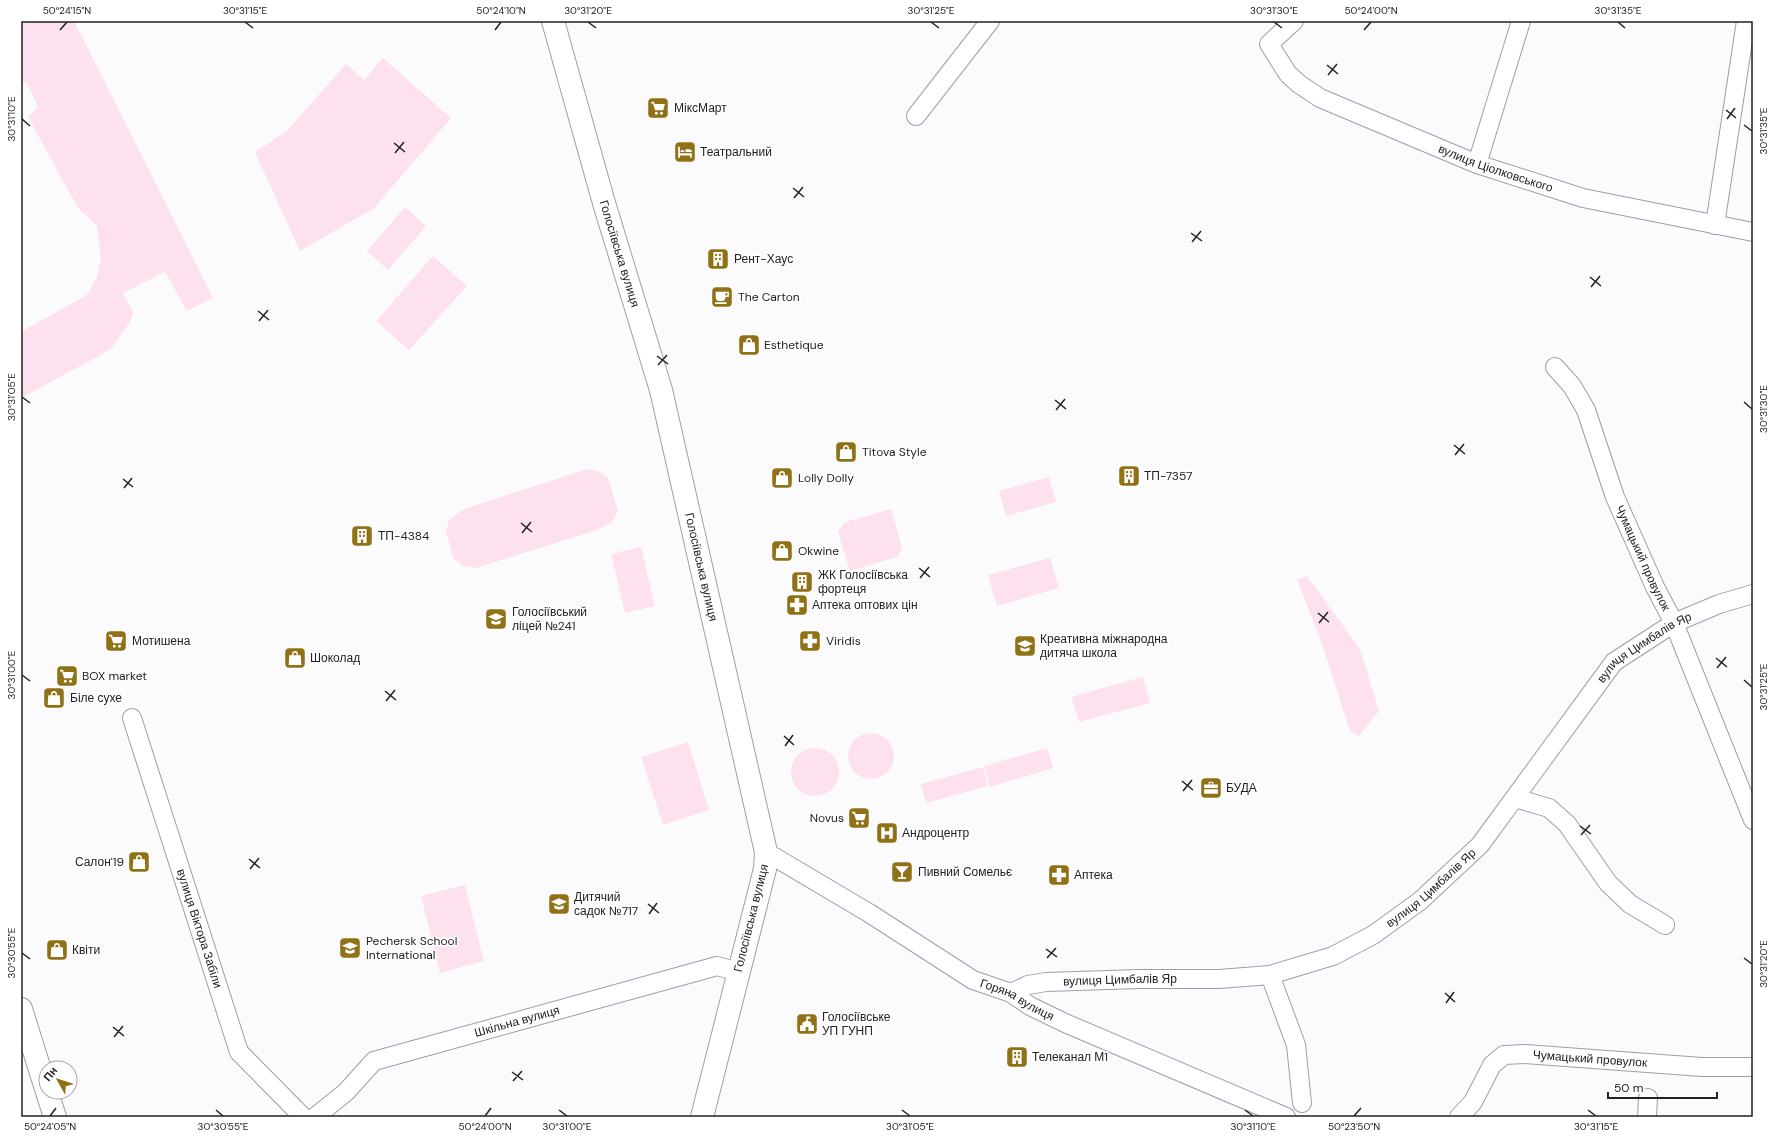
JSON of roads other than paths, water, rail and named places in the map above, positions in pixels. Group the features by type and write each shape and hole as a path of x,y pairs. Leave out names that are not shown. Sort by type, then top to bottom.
{"main road":[{"name":"Голосіївська вулиця","path":"553,21 604,203 661,390 766,852 765,869 720,1040 711,1086 702,1117"},
{"path":"21,1009 38,1065"},
{"path":"49,1100 55,1117"}],"street":[{"path":"916,116 990,21"},
{"name":"вулиця Ціолковського","path":"1294,21 1269,44 1288,74 1299,84 1320,98 1477,164 1583,198 1753,232"},
{"path":"1477,164 1521,21"},
{"path":"1715,225 1746,21"},
{"name":"Чумацький провулок","path":"1555,367 1572,386 1586,410 1615,497 1632,538 1674,623 1753,820"},
{"name":"вулиця Цимбалів Яр","path":"1011,993 1028,985 1046,982 1139,979 1219,979 1270,975 1333,956 1373,935 1420,900 1480,845 1614,662 1674,623 1719,604 1753,594"},
{"name":"вулиця Віктора Забіли","path":"132,718 239,1052 303,1117"},
{"path":"1515,798 1549,808 1567,824 1608,883 1630,904 1665,925"},
{"name":"Горяна вулиця","path":"766,852 869,913 973,980 1011,993 1030,1006 1065,1023 1286,1117"},
{"name":"Шкільна вулиця","path":"315,1117 346,1092 374,1062 716,966 738,972"},
{"path":"1270,975 1296,1045 1302,1103"},
{"name":"Чумацький провулок","path":"1459,1117 1473,1102 1492,1065 1504,1055 1525,1054 1702,1068 1753,1067"},
{"path":"1647,1117 1648,1098"}],"place":[{"name":"МіксМарт","path":"658,108"},
{"name":"Театральний","path":"685,152"},
{"name":"Рент-Хаус","path":"718,259"},
{"name":"The Carton","path":"722,297"},
{"name":"Esthetique","path":"749,345"},
{"name":"Titova Style","path":"846,452"},
{"name":"ТП-7357","path":"1129,476"},
{"name":"Lolly Dolly","path":"782,478"},
{"name":"ТП-4384","path":"362,536"},
{"name":"Okwine","path":"782,551"},
{"name":"ЖК Голосіївська фортеця","path":"802,582"},
{"name":"Аптека оптових цін","path":"797,605"},
{"name":"Голосіївський ліцей №241","path":"496,619"},
{"name":"Мотишена","path":"116,641"},
{"name":"Viridis","path":"810,641"},
{"name":"Креативна міжнародна дитяча школа","path":"1025,646"},
{"name":"Шоколад","path":"295,658"},
{"name":"BOX market","path":"67,676"},
{"name":"Біле сухе","path":"54,698"},
{"name":"БУДА","path":"1211,788"},
{"name":"Novus","path":"859,818"},
{"name":"Андроцентр","path":"887,833"},
{"name":"Салон'19","path":"139,862"},
{"name":"Пивний Сомельє","path":"902,872"},
{"name":"Аптека","path":"1059,875"},
{"name":"Дитячий садок №717","path":"559,904"},
{"name":"Pechersk School International","path":"350,948"},
{"name":"Квіти","path":"57,950"},
{"name":"Голосіївське УП ГУНП","path":"807,1024"},
{"name":"Телеканал М1","path":"1017,1057"}]}
